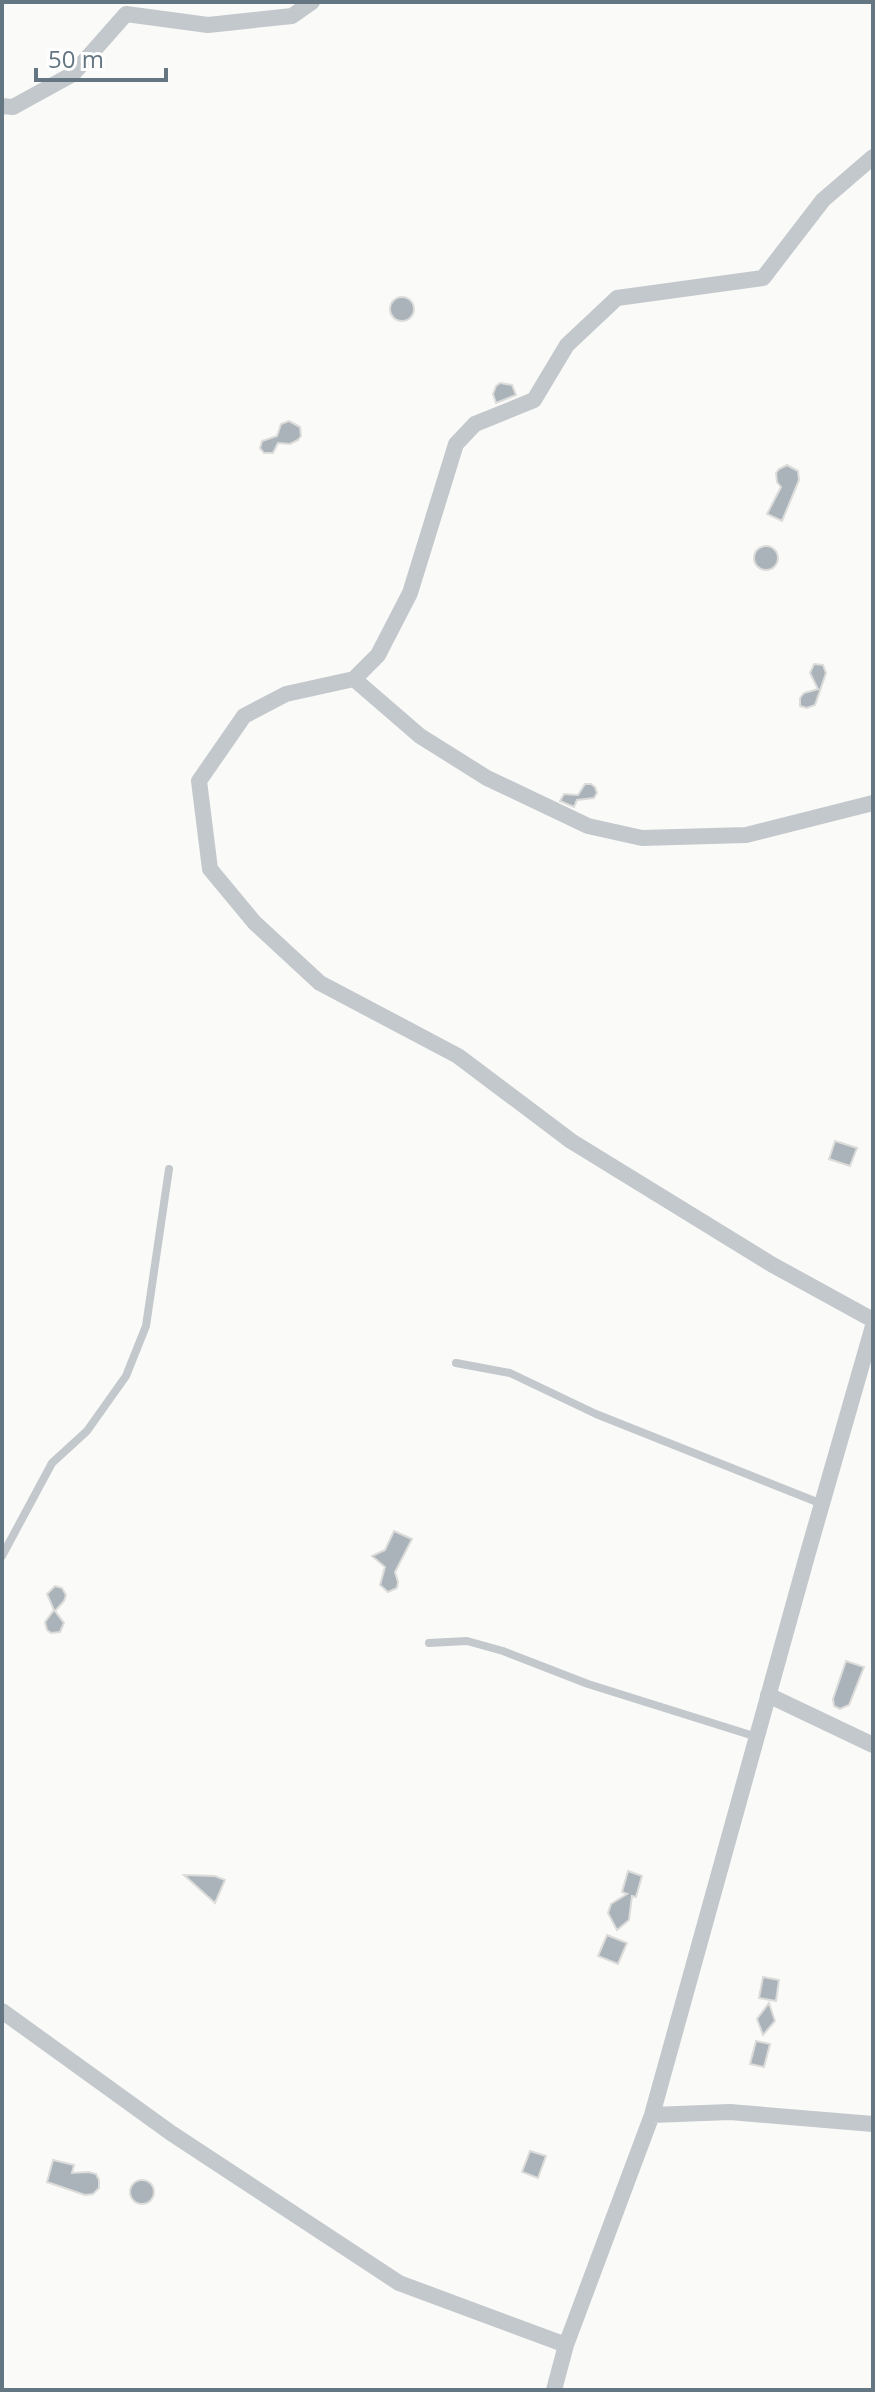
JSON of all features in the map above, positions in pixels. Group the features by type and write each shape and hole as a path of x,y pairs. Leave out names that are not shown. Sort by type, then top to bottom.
{"street":[{"path":"2,106 13,107 73,74 126,14 208,25 292,16 312,2"},
{"path":"554,2390 566,2345 652,2115 873,1323 571,1141 458,1056 320,983 254,922 210,869 199,781 244,716 286,694 354,679 378,655 410,593 456,444 475,424 534,400 567,345 617,298 763,278 823,200 873,157"},
{"path":"354,679 420,736 487,778 588,826 642,838 746,835 873,803"},
{"path":"768,1695 873,1745"},
{"path":"2,2011 171,2133 399,2283 566,2345"},
{"path":"652,2115 730,2112 873,2124"}],"lane":[{"path":"2,1556 52,1463 87,1431 126,1376 146,1326 169,1169"},
{"path":"456,1363 510,1373 596,1414 822,1504"},
{"path":"429,1643 467,1641 503,1651 588,1684 757,1737"}],"building":[{"path":"402,297 410,301 414,309 410,317 402,321 394,317 390,309 394,301"},
{"path":"500,383 512,385 516,395 496,403 493,394"},
{"path":"289,421 300,427 298,440 290,444 278,443 273,453 264,453 260,448 262,441 277,436 281,424"},
{"path":"787,465 798,471 799,480 782,521 767,514 781,487 776,473"},
{"path":"766,546 774,550 778,558 774,566 766,570 758,566 754,558 758,550"},
{"path":"814,664 823,665 826,673 815,705 807,708 800,706 800,698 804,693 818,689 810,673"},
{"path":"585,784 595,787 597,793 594,798 577,800 574,807 560,801 564,794 578,795"},
{"path":"835,1141 857,1148 850,1166 829,1159"},
{"path":"394,1531 412,1539 395,1572 397,1588 388,1592 380,1585 385,1567 372,1556 385,1550"},
{"path":"55,1586 62,1588 66,1595 55,1611 64,1623 60,1632 51,1633 45,1622 54,1610 47,1594"},
{"path":"846,1661 864,1667 849,1705 840,1709 834,1706 833,1699"},
{"path":"628,1871 642,1876 636,1897 632,1896 629,1920 617,1930 608,1913 611,1904 627,1894 622,1892"},
{"path":"184,1875 215,1876 225,1880 215,1903"},
{"path":"607,1935 627,1943 618,1964 598,1956"},
{"path":"763,1977 779,1980 776,2001 759,1998"},
{"path":"769,2003 775,2021 763,2035 757,2019"},
{"path":"756,2041 770,2044 764,2067 750,2064"},
{"path":"530,2151 546,2156 538,2178 522,2172"},
{"path":"53,2160 74,2165 72,2173 96,2174 99,2188 93,2194 85,2195 47,2182"},
{"path":"142,2180 150,2184 154,2192 150,2200 142,2204 134,2200 130,2192 134,2184"}]}
